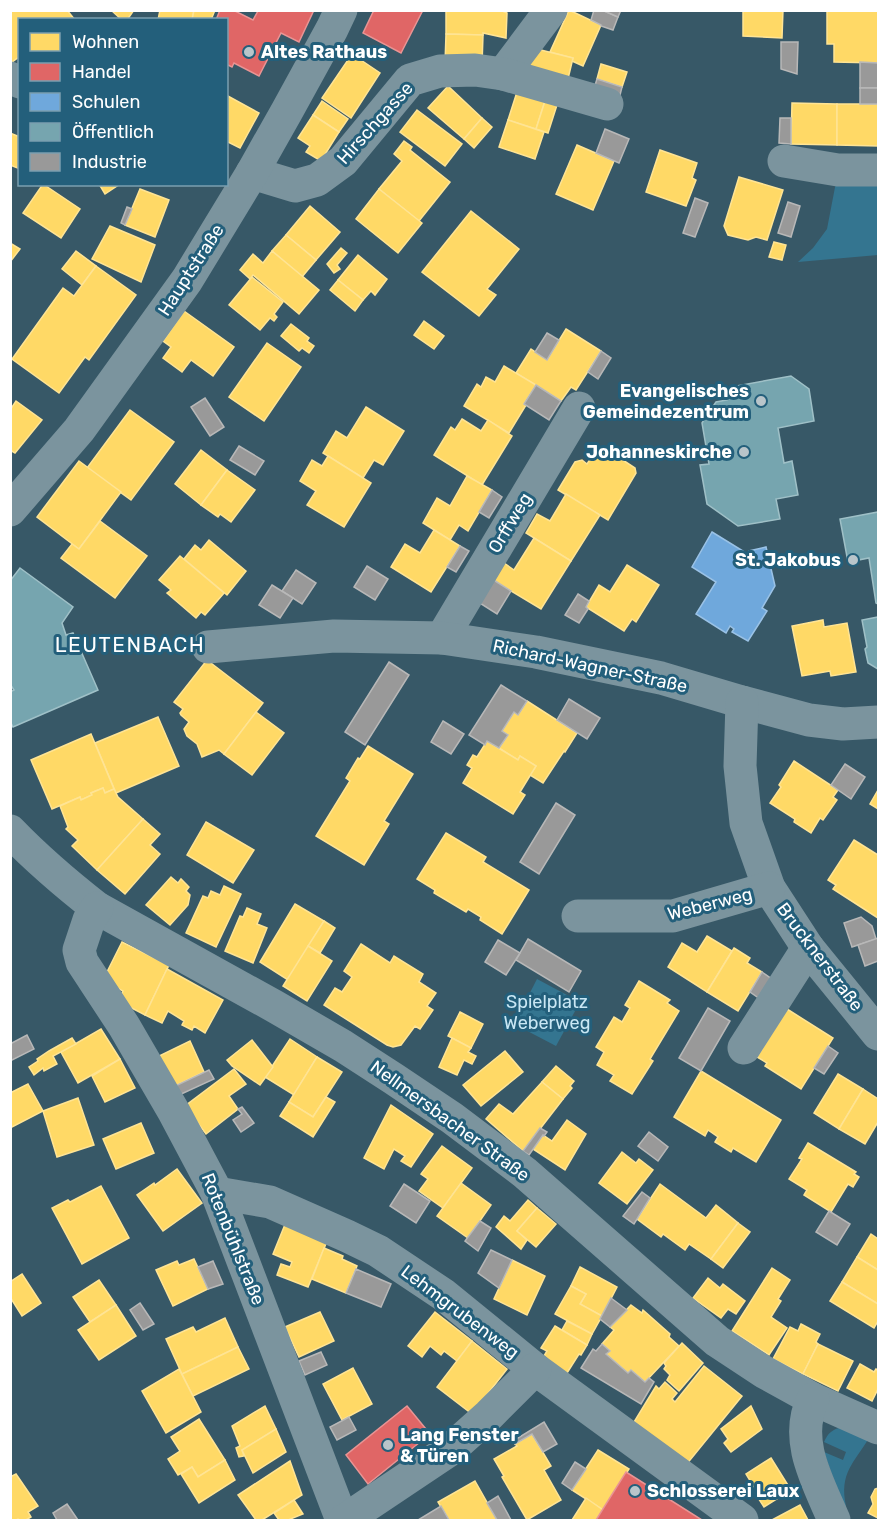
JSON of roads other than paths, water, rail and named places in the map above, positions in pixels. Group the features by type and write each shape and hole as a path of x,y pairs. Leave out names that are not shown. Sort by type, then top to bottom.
{"street":[{"name":"Hauptstraße","path":"10,510 79,430 187,280 252,173 341,10"},
{"path":"502,75 550,10"},
{"name":"Hirschgasse","path":"252,173 296,186 317,180 343,161 410,80 440,71 475,70 502,75 608,104"},
{"path":"784,161 838,170 879,170"},
{"name":"Orffweg","path":"442,638 579,408"},
{"name":"Richard-Wagner-Straße","path":"208,647 334,636 442,638 536,652 661,678 809,720 843,724 879,722"},
{"name":"Brucknerstraße","path":"742,702 740,766 746,823 769,888 808,948 879,1034"},
{"name":"Nellmersbacher Straße","path":"10,831 64,883 97,908 343,1046 435,1107 525,1173 717,1341 764,1372 813,1399 879,1428"},
{"name":"Weberweg","path":"578,916 674,916 769,888"},
{"name":"Rotenbühlstraße","path":"97,908 89,920 79,950 82,962 124,1026 218,1193 344,1521"},
{"path":"744,1048 808,948"},
{"name":"Lehmgrubenweg","path":"218,1193 270,1202 378,1251 444,1295 535,1369 742,1521"},
{"name":"Lehmgrubenweg","path":"344,1521 451,1449 489,1416 535,1369"},
{"path":"813,1399 808,1409 805,1428 806,1448 834,1521"}],"place":[{"name":"Altes Rathaus","path":"249,52"},
{"name":"Evangelisches Gemeindezentrum","path":"761,401"},
{"name":"Johanneskirche","path":"744,452"},
{"name":"St. Jakobus","path":"853,560"},
{"name":"Lang Fenster & Türen","path":"388,1445"},
{"name":"Schlosserei Laux","path":"635,1491"}],"district":[{"name":"LEUTENBACH","path":"130,644"}],"park label":[{"name":"Spielplatz Weberweg","path":"547,1012"}]}
